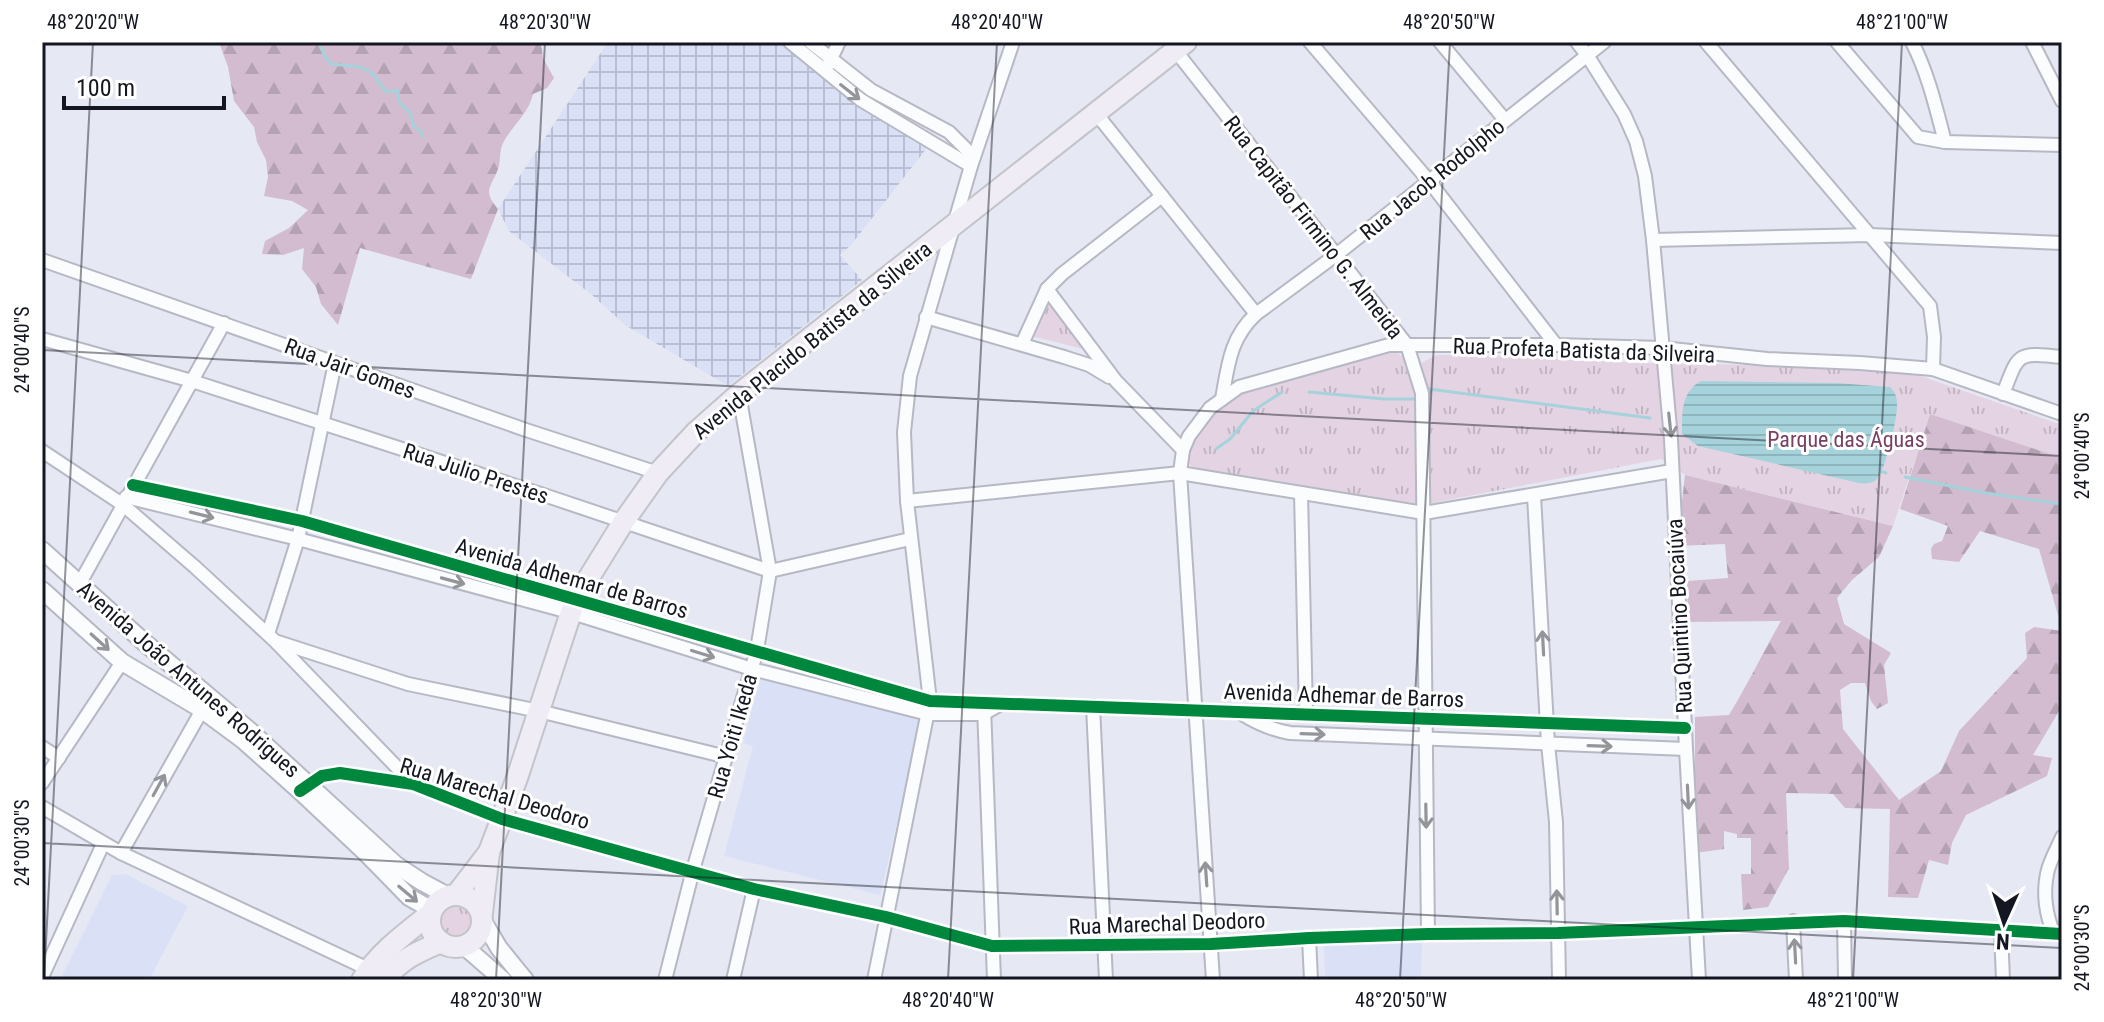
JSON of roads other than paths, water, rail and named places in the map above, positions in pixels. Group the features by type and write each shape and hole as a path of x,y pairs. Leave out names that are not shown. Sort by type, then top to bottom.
{"main road":[{"name":"Avenida Placido Batista da Silveira","path":"482,917 489,852 572,606 624,521 658,473 696,432 739,394 1180,46"},
{"name":"Avenida Placido Batista da Silveira","path":"372,976 393,944 442,903 489,852"},
{"path":"472,900 482,917 478,937 456,948 441,942 429,921 442,903 472,900"},
{"path":"372,976 441,942"}],"street":[{"path":"790,42 813,46 861,100 972,161"},
{"path":"827,65 839,42"},
{"path":"874,980 929,707 907,501 904,432 910,376 972,161 1013,42"},
{"path":"1310,42 1429,181 1556,345"},
{"path":"1440,42 1505,120"},
{"name":"Rua Quintino Bocaiúva","path":"1577,42 1624,114 1636,141 1645,176 1671,439 1699,980"},
{"name":"Rua Jacob Rodolpho","path":"1222,399 1235,340 1244,325 1604,42"},
{"path":"1706,42 1930,306 1934,337 1933,369"},
{"path":"1837,42 1912,132 1924,139 2062,145"},
{"path":"1912,42 1931,88 1945,142"},
{"path":"2032,42 2062,101"},
{"name":"Rua Capitão Firmino G. Almeida","path":"1180,46 1407,345 1422,393 1428,934"},
{"path":"1095,112 1256,314"},
{"path":"1022,344 1047,289 1162,196"},
{"path":"1653,240 1870,235 2062,243"},
{"name":"Rua Jair Gomes","path":"42,260 526,430 658,473"},
{"path":"1047,289 1116,381 1183,450 1180,473 1213,980"},
{"path":"926,317 1089,365 1116,381"},
{"path":"80,583 224,323"},
{"name":"Rua Julio Prestes","path":"42,339 192,381 770,571"},
{"name":"Rua Profeta Batista da Silveira","path":"1183,450 1189,436 1210,408 1239,387 1389,345 1662,348 1767,359 1933,369 2062,414"},
{"path":"2003,394 2020,357 2039,354 2062,357"},
{"path":"335,363 298,539 272,637 408,684 539,711 727,757"},
{"name":"Rua Yoiti Ikeda","path":"665,980 693,870 757,650 770,571 739,394"},
{"name":"Avenida Adhemar de Barros","path":"42,451 127,495 421,572 757,650 929,707"},
{"path":"907,501 1180,473 1424,513 1672,471"},
{"path":"1301,493 1306,715"},
{"name":"Avenida Adhemar de Barros","path":"127,495 302,521 427,557 752,669 834,691 929,707 984,708 1001,704 1093,706 1685,728"},
{"name":"Avenida Adhemar de Barros","path":"127,495 272,637 413,784"},
{"path":"1534,496 1548,744 1556,822 1559,980"},
{"path":"770,571 910,539"},
{"name":"Avenida João Antunes Rodrigues","path":"42,550 144,642 205,703 396,865 422,882 442,903"},
{"path":"421,572 427,557"},
{"name":"Avenida João Antunes Rodrigues","path":"42,590 122,662 205,703"},
{"path":"42,783 122,662"},
{"path":"834,691 839,676"},
{"path":"121,853 205,703"},
{"path":"1093,706 1106,980"},
{"path":"984,708 994,980"},
{"name":"Avenida Adhemar de Barros","path":"1239,712 1257,724 1290,733 1686,749"},
{"path":"42,747 59,758"},
{"name":"Rua Marechal Deodoro","path":"305,787 322,776 340,773 413,784 502,819 754,889 886,917 992,946 1211,944 1428,934 1558,933 1793,921 1844,921 2058,934"},
{"path":"42,807 103,844 372,976"},
{"path":"2058,934 2048,919 2047,873 2062,837"},
{"path":"42,977 103,844"},
{"path":"733,980 754,889"},
{"path":"482,917 499,948 525,980"},
{"path":"1793,921 1796,980"},
{"path":"1844,921 1845,980"},
{"path":"2001,931 2003,980"},
{"path":"1309,938 1311,980"},
{"path":"464,946 503,980"}],"waterway":[{"path":"318,42 331,64 361,67 373,74 386,92 397,90 399,102 410,113 414,127 420,130 422,136"},
{"path":"1429,389 1650,418"},
{"path":"1216,449 1230,439 1253,411 1282,392"},
{"path":"1309,392 1416,399"},
{"path":"1877,470 1886,473"},
{"path":"1905,477 2062,504"}],"park label":[{"name":"Parque das Águas","path":"1846,439"}]}
